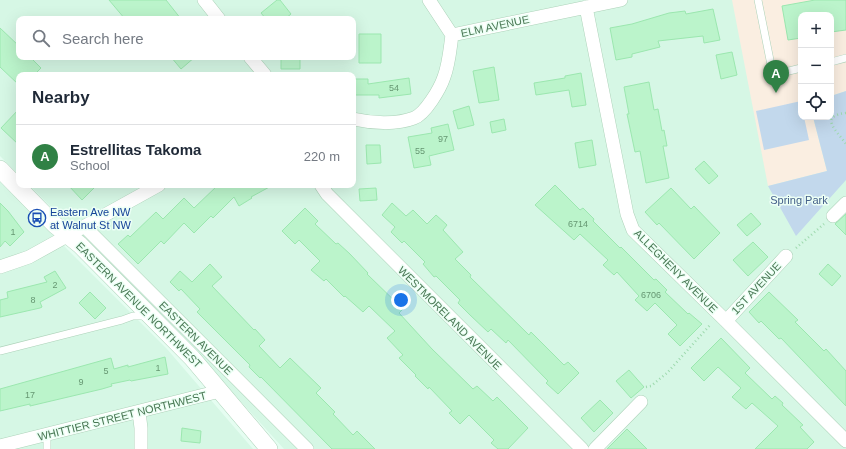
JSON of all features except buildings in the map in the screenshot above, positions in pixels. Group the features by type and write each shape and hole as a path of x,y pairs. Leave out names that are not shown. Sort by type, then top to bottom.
{"street":[{"path":"204,0 217,16"},
{"path":"429,0 452,35"},
{"name":"ELM AVENUE","path":"356,120 394,122 415,118 429,105 444,78 452,35 621,0"},
{"name":"ALLEGHENY AVENUE","path":"586,7 627,214 633,230 846,441"},
{"path":"252,60 262,72"},
{"name":"EASTERN AVENUE NORTHWEST","path":"0,169 16,185"},
{"name":"EASTERN AVENUE NORTHWEST","path":"19,188 56,225 80,245 192,358 269,449"},
{"path":"0,267 29,257 154,188"},
{"name":"WESTMORELAND AVENUE","path":"322,188 582,449"},
{"path":"833,216 846,203"},
{"name":"EASTERN AVENUE","path":"85,227 307,449"},
{"name":"1ST AVENUE","path":"723,318 786,256"},
{"name":"WHITTIER STREET NORTHWEST","path":"0,446 220,391"},
{"path":"595,449 641,402"},
{"path":"139,412 141,449"}],"lane":[{"path":"758,0 773,75 798,69"},
{"path":"834,61 846,58"},
{"path":"0,351 133,316 151,316"},
{"path":"47,435 47,449"}],"path":[{"path":"846,113 836,114 830,121 832,127 846,144"},
{"path":"786,256 833,216"},
{"path":"646,387 652,386 667,373 692,343 723,318"}],"shaded area":[{"path":"0,0 846,0 846,449 284,449 233,393 138,294 32,188 356,188 356,72 16,72 16,172 0,156"},
{"path":"732,0 846,0 846,91 834,95 834,12 798,12 798,120 814,120 827,171 768,186"},
{"path":"0,182 167,349 253,449 0,449"}],"green space":[{"name":"Spring Park","path":"846,91 846,180 796,236 768,186 827,171 814,120 834,120 834,95"},
{"path":"798,102 798,120 805,120 809,140 764,150 756,111"}],"place":[{"name":"Estrellitas Takoma","path":"776,93"},
{"name":"Eastern Ave NW at Walnut St NW","path":"37,218"}]}
